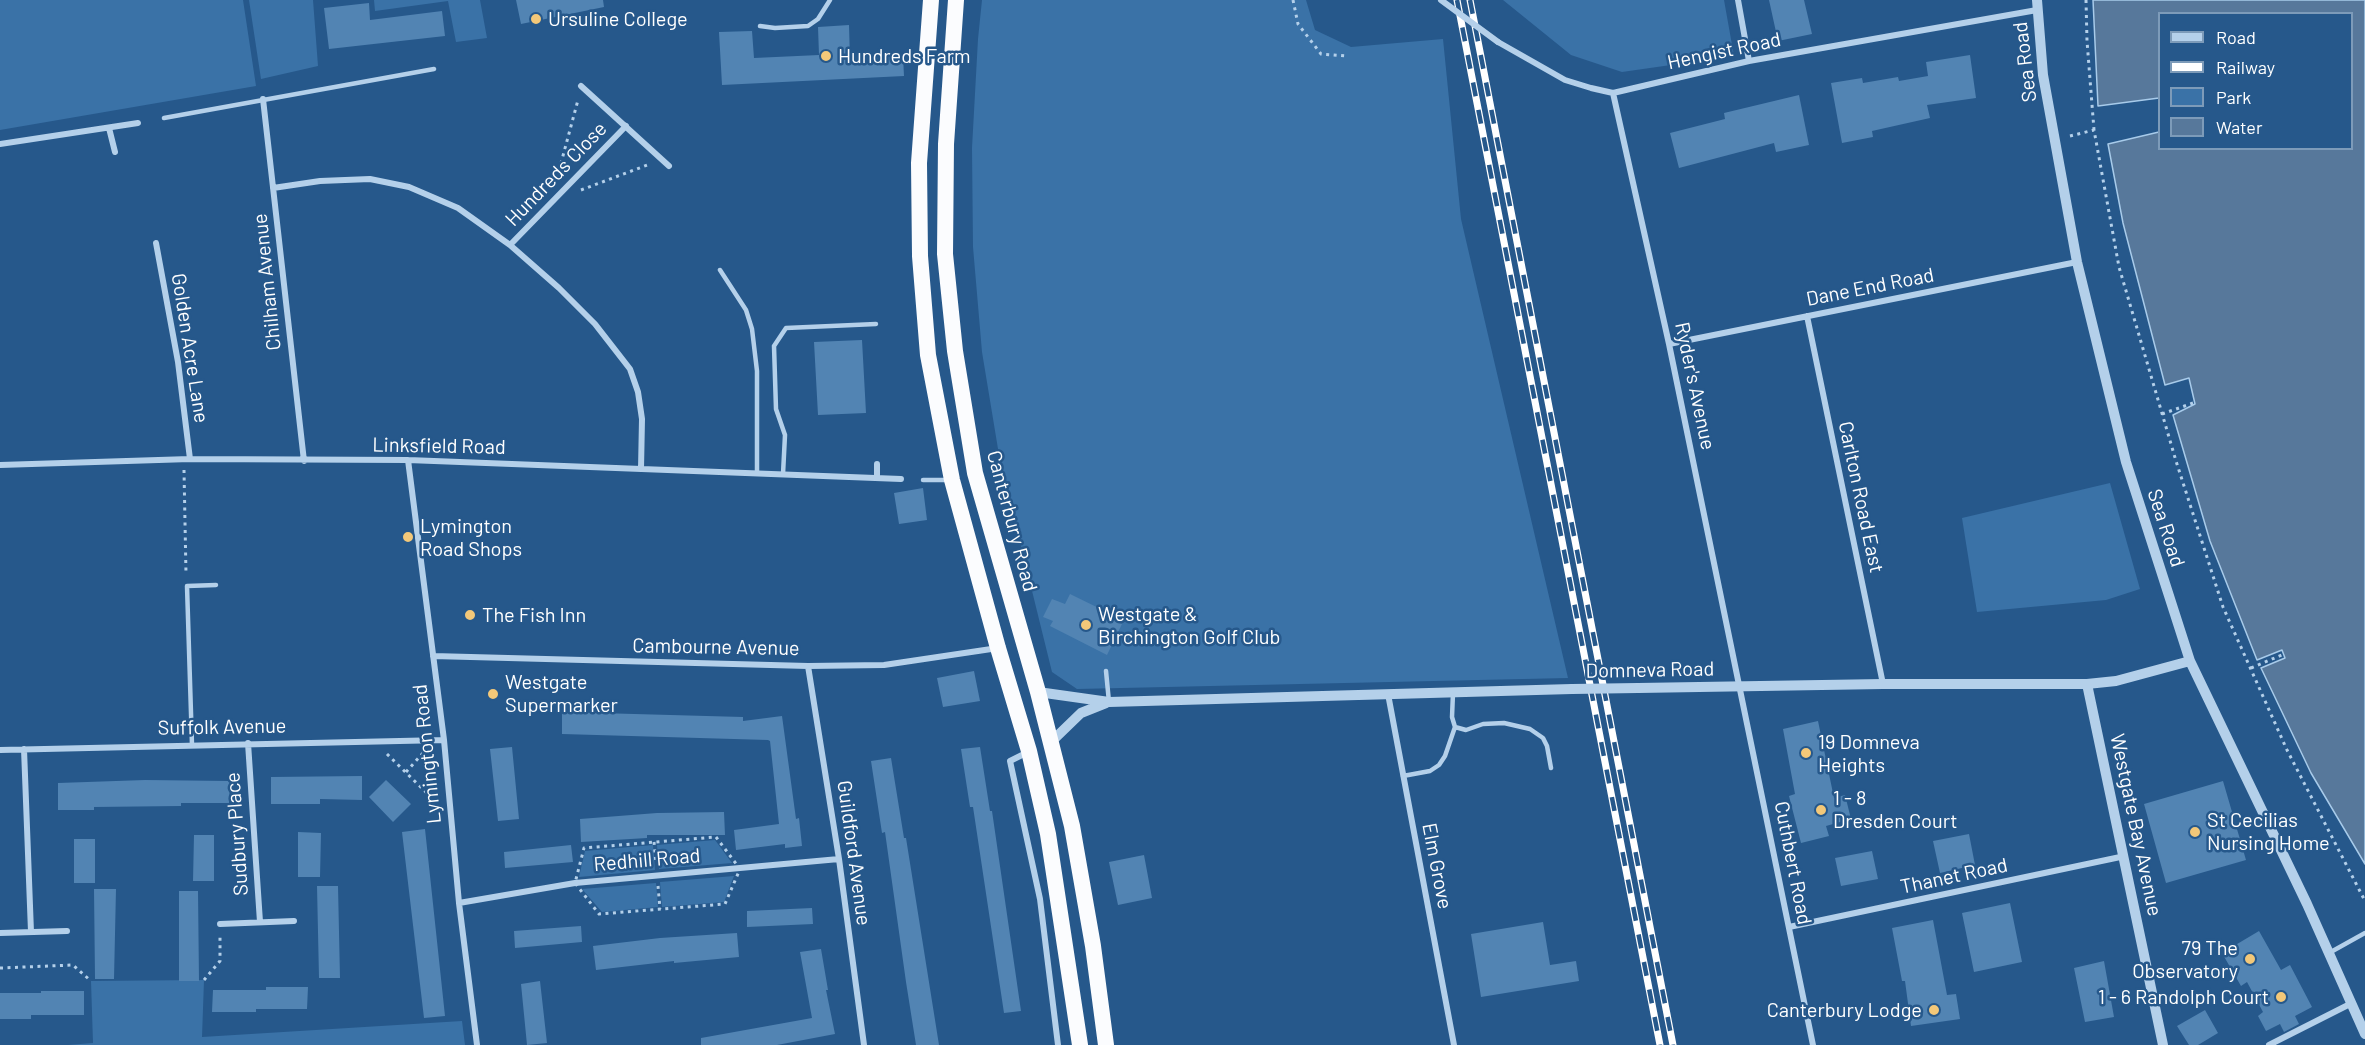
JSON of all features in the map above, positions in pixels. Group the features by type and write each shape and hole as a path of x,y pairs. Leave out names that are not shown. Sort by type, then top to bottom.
{"highway":[{"path":"931,0 920,163 920,256 928,355 952,480 1029,751 1048,834 1080,1045"},
{"name":"Canterbury Road","path":"956,0 946,144 945,254 955,351 975,473 1038,692 1072,826 1093,946 1106,1045"}],"street":[{"name":"Hengist Road","path":"1441,0 1498,42 1565,80 1613,93 1749,61 2037,5"},
{"path":"1738,0 1749,61"},
{"name":"Sea Road","path":"2037,5 2043,75 2077,262 2126,462 2190,661 2352,1002 2365,1034"},
{"name":"Hundreds Close","path":"581,86 669,166"},
{"name":"Ryder's Avenue","path":"1613,93 1669,344 1741,687"},
{"name":"Chilham Avenue","path":"263,99 304,461"},
{"path":"0,144 138,123"},
{"name":"Hundreds Close","path":"510,245 626,126"},
{"path":"109,129 115,152"},
{"path":"273,188 370,179 409,187 458,208 510,245 559,288 595,324 630,369 638,392 642,419 641,469"},
{"name":"Golden Acre Lane","path":"156,243 178,362 187,459"},
{"name":"Dane End Road","path":"1669,344 2077,262"},
{"name":"Carlton Road East","path":"1807,316 1883,684"},
{"name":"Linksfield Road","path":"0,465 187,459 408,460 902,478"},
{"name":"Lymington Road","path":"408,460 444,740 459,903 477,1045"},
{"path":"877,464 877,477"},
{"name":"Cambourne Avenue","path":"433,656 808,666 884,665 998,648"},
{"name":"Domneva Road","path":"1038,692 1109,702 1572,689 1883,684 2087,684 2116,681 2190,661"},
{"name":"Guildford Avenue","path":"808,666 839,860 864,1045"},
{"name":"Westgate Bay Avenue","path":"2087,684 2163,1045"},
{"name":"Cuthbert Road","path":"1741,687 1813,1045"},
{"name":"Elm Grove","path":"1388,694 1454,1045"},
{"name":"Domneva Road","path":"1051,742 1081,713 1109,702"},
{"name":"Suffolk Avenue","path":"0,750 444,740"},
{"name":"Sudbury Place","path":"248,743 260,922"},
{"path":"24,749 31,932"},
{"path":"1029,751 1010,761 1040,899 1058,1045"},
{"name":"Thanet Road","path":"1789,927 2125,856"},
{"name":"Redhill Road","path":"459,903 575,884 839,860"},
{"name":"Sudbury Place","path":"220,924 294,921"},
{"path":"0,933 67,931"},
{"path":"2268,1045 2352,1002"}],"lane":[{"path":"760,26 775,28 808,26 818,19 830,0"},
{"path":"164,118 434,69"},
{"path":"720,270 746,310 752,329 757,371 757,473"},
{"path":"783,474 785,435 776,409 774,346 786,328 876,324"},
{"path":"923,480 952,480"},
{"path":"192,745 187,586 216,585"},
{"path":"1106,671 1109,702"},
{"path":"1403,776 1430,771 1439,765 1445,756 1455,727 1452,717 1453,693"},
{"path":"1455,727 1466,730 1488,724 1504,723 1530,729 1543,738 1547,746 1551,768"},
{"path":"2329,954 2365,933"}],"path":[{"path":"1293,0 1298,24 1321,54 1346,56"},
{"path":"2086,0 2094,130 2119,267 2162,414 2223,608 2287,750 2365,901"},
{"path":"2054,140 2094,130"},
{"path":"2162,414 2193,403"},
{"path":"187,459 187,586"},
{"path":"2250,668 2284,654"},
{"path":"406,772 434,740"},
{"path":"374,741 451,816"},
{"path":"204,980 220,961 220,924"},
{"path":"0,968 73,965 91,981"}],"green space":[{"path":"0,0 243,0 256,86 0,130"},
{"path":"249,0 313,0 318,66 261,79"},
{"path":"374,0 480,0 487,38 456,42 448,1 375,11"},
{"path":"982,0 1306,0 1315,30 1351,47 1443,39 1461,219 1568,678 1077,689 1052,672 1000,461 982,352 973,247 972,148"},
{"path":"1503,0 1724,0 1734,56 1622,72 1571,55"},
{"path":"2110,483 2140,589 2106,600 1977,612 1962,518"},
{"path":"715,840 732,863 659,869 657,845"},
{"path":"653,845 655,870 579,877 585,851"},
{"path":"734,876 724,902 662,907 660,882"},
{"path":"656,883 658,907 602,912 582,889"},
{"path":"204,980 202,1037 462,1021 465,1045 68,1045 93,1043 91,981"}],"water":[{"path":"2093,0 2365,0 2365,864 2311,773 2261,668 2285,658 2282,650 2257,660 2210,541 2173,415 2195,404 2189,378 2165,385 2123,223 2108,144 2158,132 2158,150 2353,150 2353,12 2158,12 2158,98 2098,106"}],"building":[{"path":"516,0 603,0 604,7 521,24"},
{"path":"1769,0 1804,0 1812,34 1778,41"},
{"path":"369,3 370,20 442,11 445,36 329,49 324,8"},
{"name":"Hundreds Farm","path":"849,25 850,59 903,56 904,76 722,85 719,32 752,31 754,58 819,55 818,27"},
{"path":"1970,55 1976,98 1927,105 1930,118 1872,131 1873,137 1842,143 1831,83 1862,78 1863,83 1898,77 1899,81 1928,76 1926,62"},
{"path":"1799,95 1809,145 1776,152 1774,143 1679,168 1670,133 1725,119 1724,113"},
{"path":"862,340 866,413 818,415 814,342"},
{"path":"923,488 927,520 899,524 894,493"},
{"name":"Westgate & Birchington Golf Club","path":"1070,594 1115,616 1113,619 1122,624 1107,655 1050,626 1053,621 1043,617 1052,599 1065,604"},
{"path":"974,671 980,701 943,707 937,678"},
{"path":"562,712 743,717 743,721 782,716 796,819 799,818 802,846 785,848 785,844 736,850 734,830 779,824 770,741 562,734"},
{"path":"1818,721 1834,798 1845,795 1851,819 1826,826 1829,836 1801,843 1789,796 1795,794 1783,729"},
{"path":"512,747 519,819 498,821 490,749"},
{"path":"980,747 990,811 992,811 1021,1011 1004,1013 973,807 970,807 961,749"},
{"path":"891,758 939,1045 916,1045 885,832 882,833 871,761"},
{"path":"362,776 362,800 320,799 320,804 271,804 271,777"},
{"path":"145,780 230,781 229,803 181,803 181,806 94,807 94,810 58,810 58,783"},
{"path":"386,780 411,804 393,822 369,797"},
{"name":"St Cecilias Nursing Home","path":"2223,781 2246,860 2166,883 2144,804"},
{"path":"724,812 725,835 647,835 647,838 581,842 580,819 657,813"},
{"path":"425,829 445,1016 424,1018 402,832"},
{"path":"298,832 321,833 320,877 298,877"},
{"path":"1969,834 1975,865 1940,873 1933,841"},
{"path":"194,835 214,835 214,881 193,881"},
{"path":"74,839 95,839 95,883 74,883"},
{"path":"571,845 573,862 505,868 504,852"},
{"path":"1872,851 1878,879 1841,886 1835,858"},
{"path":"1144,855 1152,898 1118,905 1109,862"},
{"path":"317,886 338,886 340,978 319,978"},
{"path":"94,889 116,889 114,979 95,979"},
{"path":"179,891 198,891 199,981 179,981"},
{"path":"2010,903 2022,962 1974,972 1962,913"},
{"path":"812,908 813,924 747,927 747,911"},
{"path":"1933,920 1947,995 1956,994 1960,1019 1911,1026 1905,981 1902,981 1892,928"},
{"path":"1543,922 1550,965 1576,961 1579,981 1481,997 1471,934"},
{"path":"581,926 582,942 515,948 514,931"},
{"path":"2259,931 2281,970 2290,965 2312,1007 2295,1016 2299,1024 2284,1032 2280,1024 2266,1031 2258,1016 2263,1012 2247,982 2241,986 2222,953"},
{"path":"737,933 739,957 674,963 674,961 596,970 593,946 660,938"},
{"path":"821,949 835,1034 777,1045 701,1045 701,1038 812,1018 800,952"},
{"path":"2104,961 2114,1017 2085,1022 2074,968"},
{"path":"540,981 547,1043 527,1045 521,984"},
{"path":"266,987 308,987 307,1009 212,1012 213,990 266,990"},
{"path":"41,991 84,991 84,1015 31,1015 31,1019 0,1019 0,993 41,993"},
{"path":"2205,1010 2218,1033 2198,1045 2189,1045 2177,1026"}],"railway":[{"path":"1457,0 1660,1045"},
{"path":"1470,0 1673,1045"}],"place":[{"name":"Ursuline College","path":"536,19"},
{"name":"Hundreds Farm","path":"826,56"},
{"name":"Lymington Road Shops","path":"408,537"},
{"name":"The Fish Inn","path":"470,615"},
{"name":"Westgate & Birchington Golf Club","path":"1086,625"},
{"name":"Westgate Supermarker","path":"493,694"},
{"name":"19 Domneva Heights","path":"1806,753"},
{"name":"1 - 8 Dresden Court","path":"1821,810"},
{"name":"St Cecilias Nursing Home","path":"2195,832"},
{"name":"79 The Observatory","path":"2250,959"},
{"name":"1 - 6 Randolph Court","path":"2281,997"},
{"name":"Canterbury Lodge","path":"1934,1010"}]}
